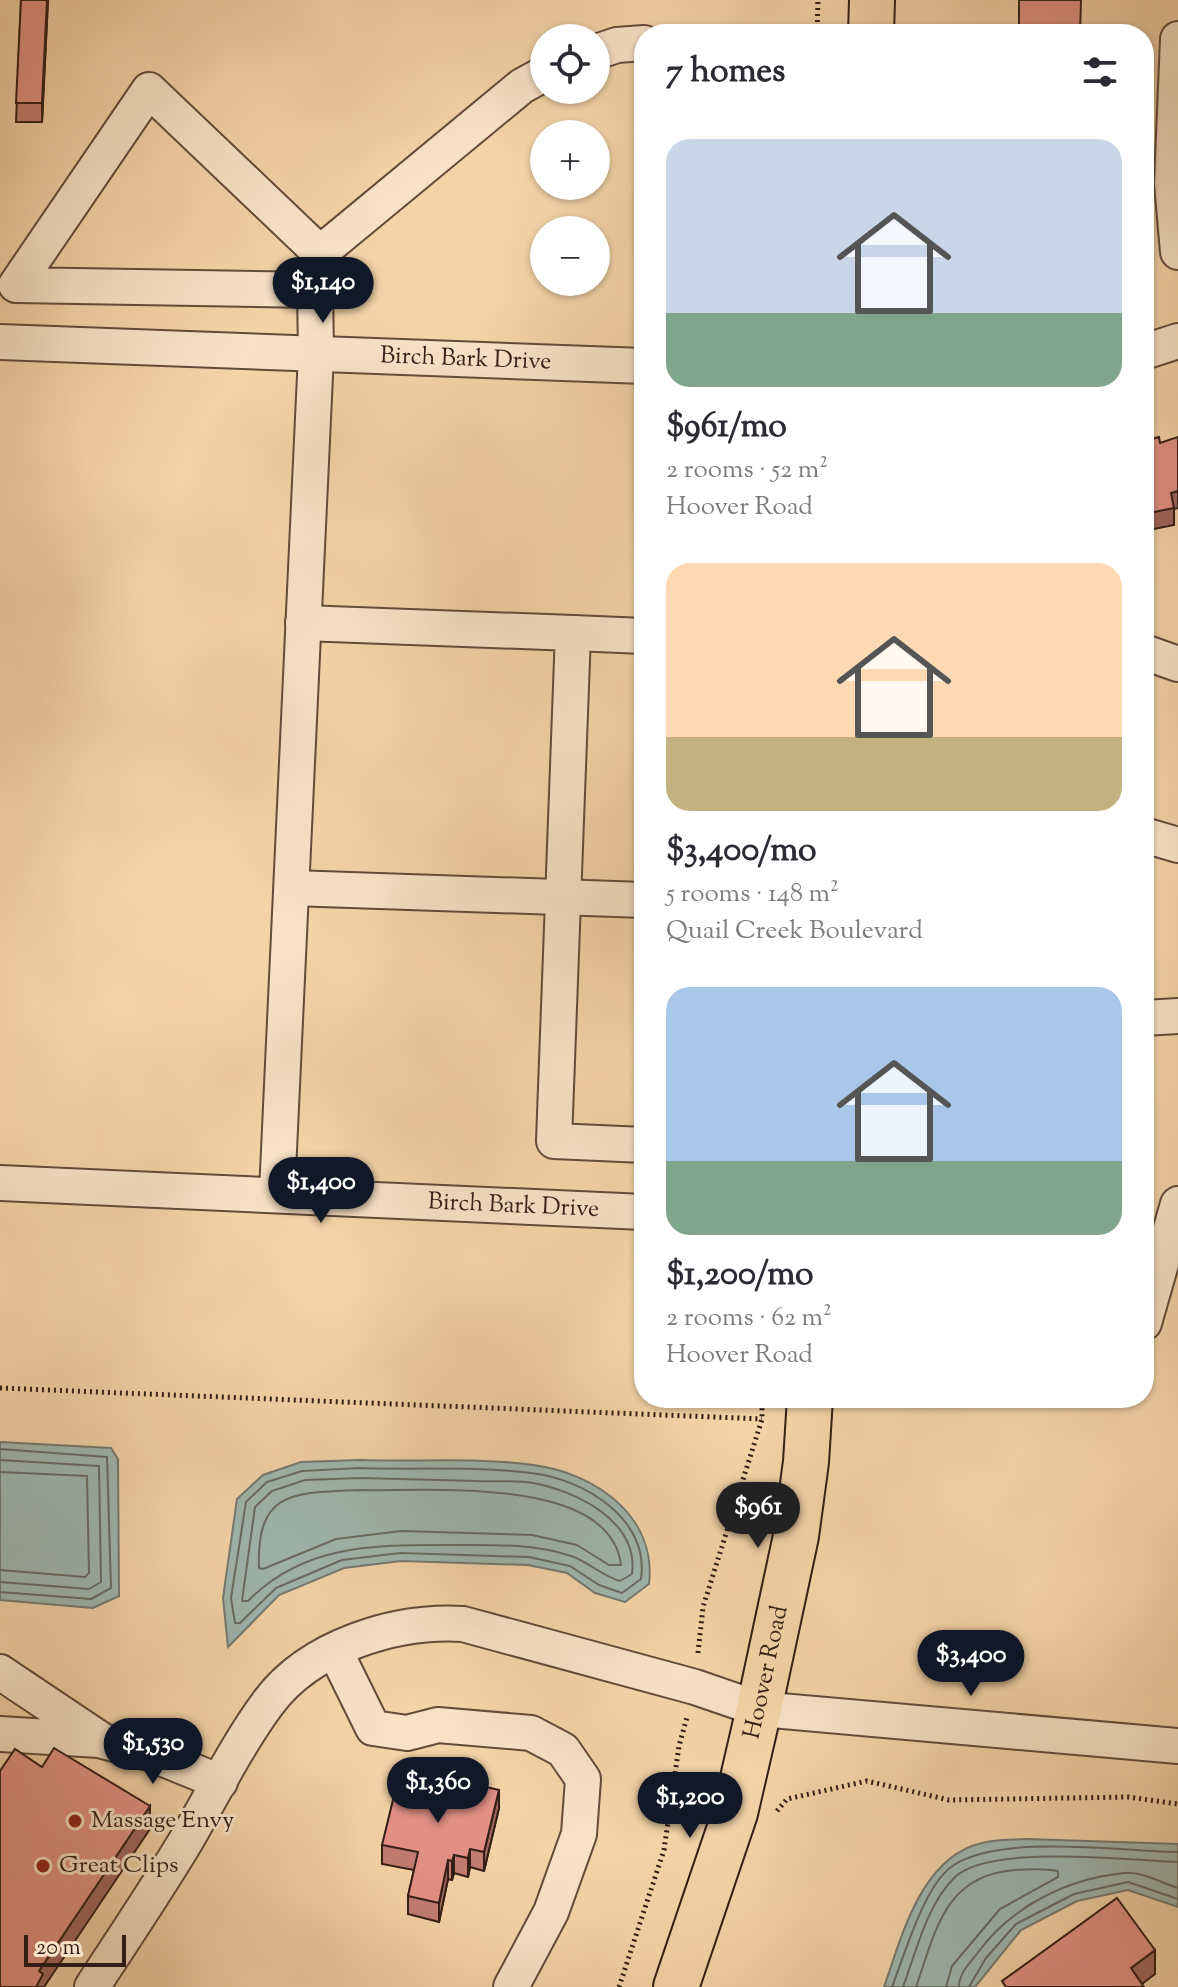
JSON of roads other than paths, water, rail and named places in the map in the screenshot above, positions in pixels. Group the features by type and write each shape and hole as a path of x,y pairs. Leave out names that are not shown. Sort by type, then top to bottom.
{"main road":[{"path":"871,24 872,0"},
{"name":"Hoover Road","path":"676,1987 735,1813 759,1709 796,1536 809,1408"}],"street":[{"path":"1178,39 1172,183 1178,252"},
{"path":"610,47 634,44"},
{"path":"277,1193 316,354 315,290 320,253 530,82"},
{"path":"315,290 16,285 149,90 320,253"},
{"path":"1154,349 1178,341"},
{"name":"Birch Bark Drive","path":"0,342 634,366"},
{"path":"303,623 634,636"},
{"path":"573,633 554,1141 634,1145"},
{"path":"1154,656 1178,664"},
{"path":"1154,838 1178,845"},
{"path":"292,888 634,900"},
{"path":"1154,1017 1178,1016"},
{"name":"Birch Bark Drive","path":"0,1183 277,1193 634,1211"},
{"path":"1154,1269 1165,1209"},
{"path":"92,1987 166,1875 269,1701 299,1673 335,1651 364,1637 402,1626 431,1622 463,1624 695,1687 759,1709 1178,1746"},
{"path":"335,1651 373,1728 407,1733 438,1725 531,1733 563,1750 583,1779 579,1834 551,1912 511,1987"},
{"path":"0,1672 103,1741"},
{"path":"0,1734 103,1741 149,1753 220,1782"}],"water":[{"path":"0,1442 111,1448 118,1459 119,1596 93,1608 0,1600"},
{"path":"301,1462 512,1463 556,1470 579,1478 618,1502 632,1519 643,1538 649,1560 649,1584 625,1602 595,1593 567,1573 528,1565 401,1561 344,1568 279,1595 228,1647 223,1598 237,1499 263,1475"},
{"path":"1026,1839 1178,1844 1178,1907 1128,1890 1077,1901 1021,1930 975,1987 884,1987 917,1901 943,1864 961,1851 982,1843"}],"place":[{"name":"Massage Envy","path":"75,1821"},
{"name":"Great Clips","path":"43,1866"}]}
